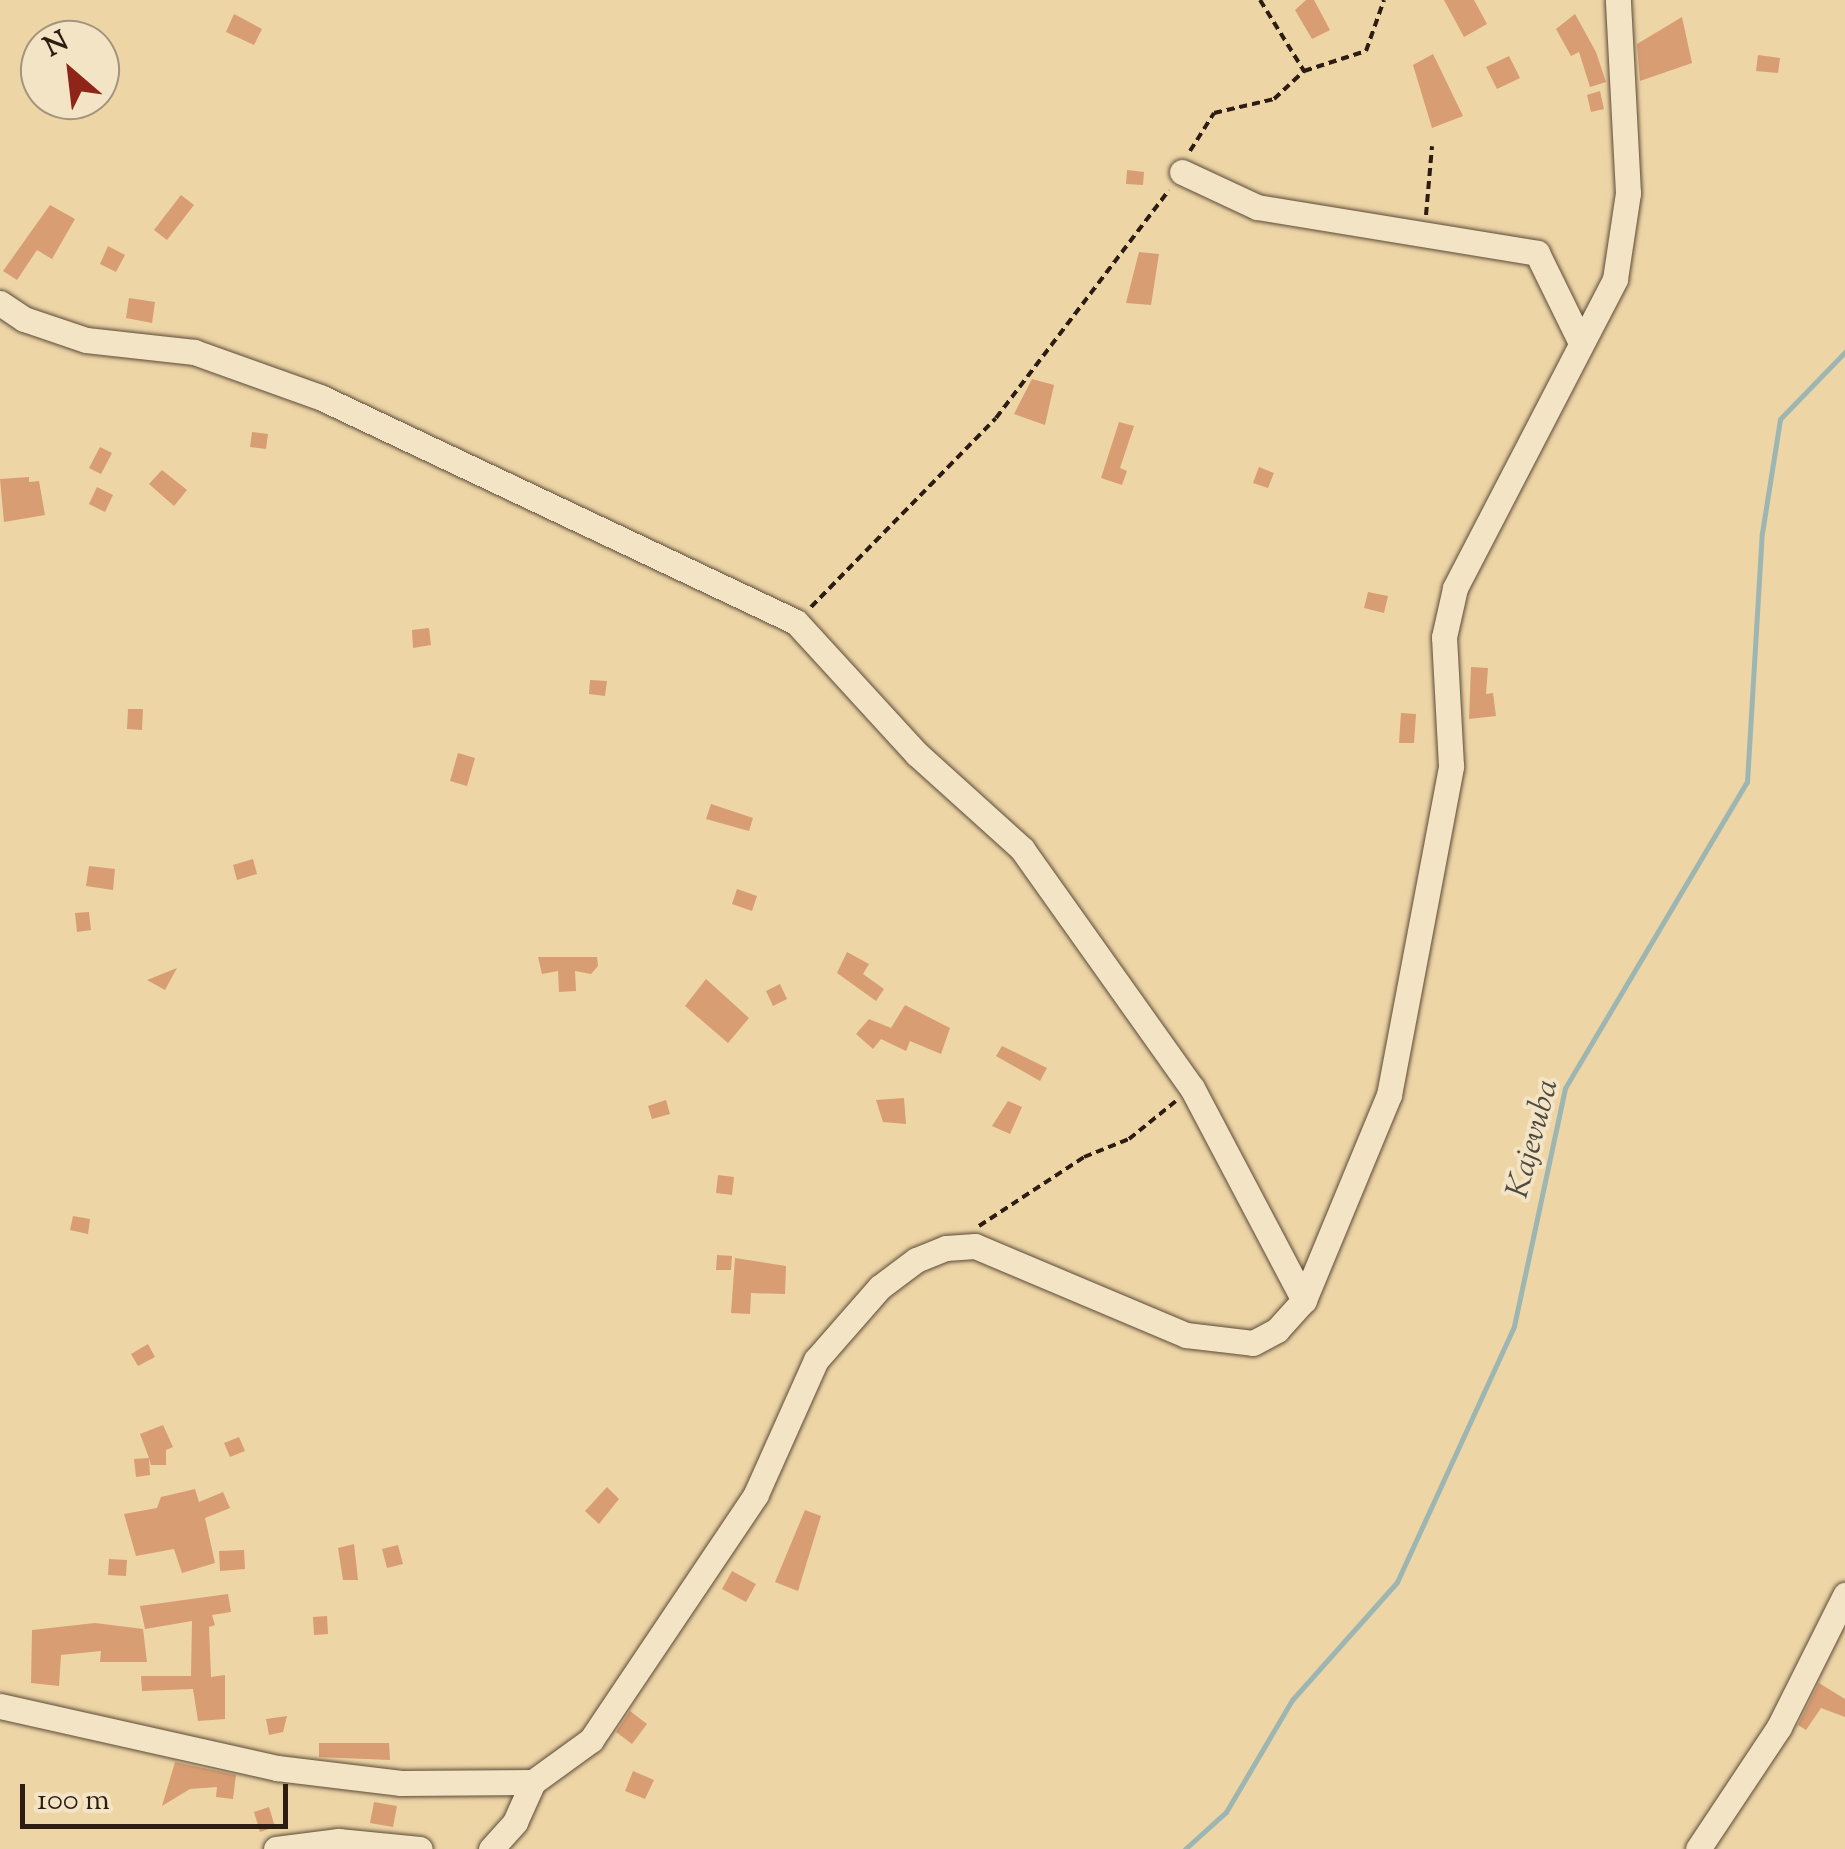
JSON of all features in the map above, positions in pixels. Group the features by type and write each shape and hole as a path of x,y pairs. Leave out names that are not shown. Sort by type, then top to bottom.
{"street":[{"path":"491,1849 515,1822 533,1782 591,1740 756,1494 816,1360 880,1286 946,1248 975,1246 1186,1335 1253,1343 1277,1330 1304,1300 1389,1095 1452,766 1444,636 1455,588 1615,279 1628,193 1618,0"},
{"path":"1182,172 1257,207 1537,253 1581,343"},
{"path":"0,303 24,319 86,340 194,352 320,397 796,622 918,754 1022,849 1192,1088 1304,1300"},
{"path":"1698,1849 1779,1726 1845,1595"},
{"path":"0,1706 277,1768 401,1783 533,1782"},
{"path":"276,1849 338,1842 420,1849"}],"path":[{"path":"1260,0 1304,71"},
{"path":"796,622 996,418 1182,172 1198,130 1214,113 1274,99 1304,71 1366,51 1384,0"},
{"path":"1424,234 1432,146"},
{"path":"946,1248 1084,1157 1129,1139 1192,1088"}],"building":[{"path":"1306,0 1314,0 1330,30 1312,39 1295,10"},
{"path":"1444,0 1474,0 1487,24 1464,37"},
{"path":"234,14 262,29 254,45 226,32"},
{"path":"1575,14 1596,52 1606,82 1590,87 1579,52 1571,56 1556,29"},
{"path":"1682,17 1692,63 1640,81 1637,44"},
{"path":"1433,54 1463,116 1432,128 1413,65"},
{"path":"1758,55 1780,58 1778,73 1756,71"},
{"path":"1509,56 1520,78 1497,89 1486,67"},
{"path":"1600,91 1604,109 1591,112 1587,95"},
{"path":"1127,170 1144,172 1143,185 1126,184"},
{"path":"181,195 194,205 167,240 154,230"},
{"path":"50,205 75,219 52,259 37,250 17,280 3,271"},
{"path":"108,246 125,255 116,272 100,264"},
{"path":"1139,252 1159,254 1151,305 1126,303"},
{"path":"129,298 155,302 152,323 126,318"},
{"path":"1032,379 1054,385 1045,425 1014,414"},
{"path":"1119,422 1134,426 1120,468 1127,471 1122,485 1101,478"},
{"path":"252,432 268,434 266,449 250,447"},
{"path":"100,447 112,453 101,474 89,468"},
{"path":"1259,467 1274,473 1268,488 1253,483"},
{"path":"162,470 187,490 174,506 149,484"},
{"path":"29,477 29,482 39,481 45,515 4,522 0,479"},
{"path":"97,487 113,495 105,512 89,504"},
{"path":"1368,592 1388,596 1384,613 1364,608"},
{"path":"429,628 431,645 413,648 412,630"},
{"path":"1471,667 1488,668 1486,694 1493,693 1496,716 1469,719"},
{"path":"590,680 607,681 605,696 589,694"},
{"path":"128,709 143,709 142,730 127,729"},
{"path":"1401,713 1416,714 1414,743 1399,743"},
{"path":"458,753 475,758 467,786 450,781"},
{"path":"711,804 753,818 749,831 706,819"},
{"path":"253,859 257,874 237,880 233,865"},
{"path":"89,866 115,869 113,890 86,886"},
{"path":"737,889 757,896 752,911 732,904"},
{"path":"89,912 91,930 77,932 75,913"},
{"path":"847,952 869,964 863,974 884,989 876,1001 837,973"},
{"path":"538,957 597,957 598,966 591,974 575,971 576,991 559,992 558,971 542,974"},
{"path":"177,968 165,990 147,980"},
{"path":"706,979 749,1018 728,1043 685,1006"},
{"path":"780,984 787,999 773,1006 766,991"},
{"path":"905,1005 950,1028 941,1054 910,1041 906,1051 881,1039 873,1049 856,1034 869,1019 891,1028"},
{"path":"1002,1046 1047,1068 1040,1081 996,1056"},
{"path":"904,1098 906,1124 883,1122 876,1100"},
{"path":"666,1100 670,1114 652,1119 648,1106"},
{"path":"1008,1101 1022,1107 1010,1134 992,1126"},
{"path":"718,1175 734,1177 732,1195 716,1193"},
{"path":"73,1216 90,1219 88,1234 70,1230"},
{"path":"717,1255 732,1256 731,1270 716,1270"},
{"path":"735,1258 786,1266 785,1294 751,1293 750,1314 731,1313"},
{"path":"148,1344 155,1357 138,1366 131,1354"},
{"path":"163,1425 173,1447 166,1450 166,1465 151,1465 140,1434"},
{"path":"239,1437 245,1451 230,1457 224,1443"},
{"path":"149,1458 150,1475 136,1477 134,1459"},
{"path":"607,1487 619,1499 599,1524 585,1511"},
{"path":"195,1489 199,1502 223,1492 230,1508 205,1518 215,1563 182,1573 174,1549 136,1556 124,1514 157,1508 161,1497"},
{"path":"805,1510 821,1516 798,1591 775,1582"},
{"path":"354,1544 358,1580 343,1580 338,1548"},
{"path":"398,1545 403,1564 387,1568 382,1549"},
{"path":"244,1550 245,1569 220,1571 219,1551"},
{"path":"109,1559 127,1560 126,1576 108,1575"},
{"path":"732,1571 756,1584 746,1602 722,1589"},
{"path":"228,1594 231,1612 212,1615 215,1625 209,1627 211,1677 225,1675 225,1719 198,1721 193,1689 142,1691 141,1676 191,1676 192,1621 145,1629 140,1606"},
{"path":"327,1616 328,1634 314,1635 313,1617"},
{"path":"95,1623 143,1629 147,1662 100,1662 101,1651 61,1655 59,1686 31,1683 32,1630"},
{"path":"1819,1683 1845,1699 1845,1717 1821,1708 1806,1730 1798,1725"},
{"path":"630,1711 647,1724 632,1744 616,1732"},
{"path":"287,1716 283,1732 269,1735 266,1719"},
{"path":"319,1743 389,1743 390,1760 319,1757"},
{"path":"175,1762 236,1775 233,1799 216,1797 217,1787 190,1789 162,1806"},
{"path":"633,1771 654,1780 645,1799 625,1791"},
{"path":"374,1802 397,1806 393,1827 370,1823"},
{"path":"269,1807 275,1827 260,1832 254,1812"}],"waterway":[{"name":"Kajevuba","path":"1185,1849 1226,1812 1292,1700 1397,1582 1514,1326 1565,1088 1747,782 1762,533 1780,419 1845,352"}]}
